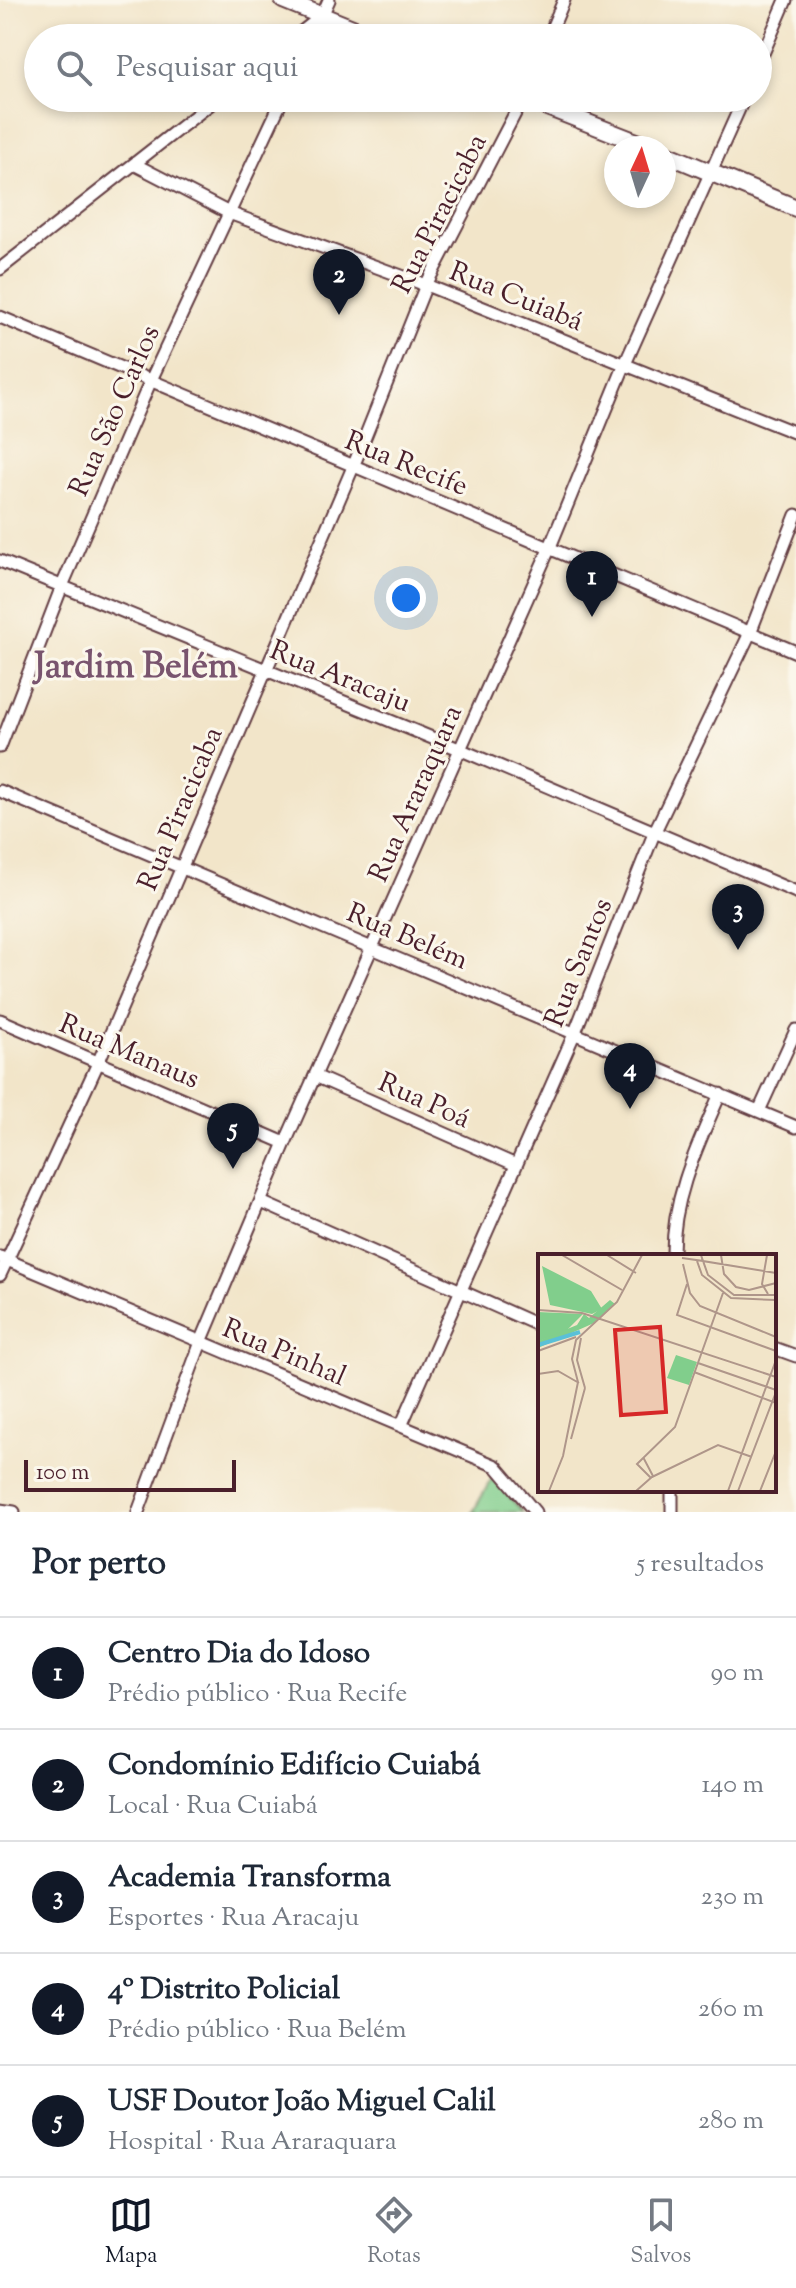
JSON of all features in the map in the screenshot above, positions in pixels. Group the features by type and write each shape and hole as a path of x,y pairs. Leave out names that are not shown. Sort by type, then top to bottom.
{"street":[{"path":"283,0 326,8 353,24"},
{"path":"554,24 564,0"},
{"path":"772,32 786,0"},
{"path":"309,24 326,8"},
{"path":"0,269 200,112"},
{"name":"Rua São Carlos","path":"0,747 62,586 151,380 276,112"},
{"name":"Rua Piracicaba","path":"0,1275 4,1259 98,1063 353,467 426,285 516,112"},
{"path":"559,112 621,136"},
{"name":"Rua Araraquara","path":"138,1512 201,1342 285,1143 550,547 625,364 738,112"},
{"path":"676,158 796,208"},
{"name":"Rua Cuiabá","path":"134,164 229,213 426,285 796,433"},
{"name":"Rua Recife","path":"0,317 796,652"},
{"name":"Rua Santos","path":"401,1426 575,1032 655,831 750,633 796,515"},
{"name":"Rua Aracaju","path":"0,561 459,749 796,892"},
{"name":"Rua Belém","path":"0,791 796,1127"},
{"name":"Rua Manaus","path":"0,1020 285,1143"},
{"path":"759,1111 796,1030"},
{"name":"Rua Poá","path":"315,1076 516,1165"},
{"path":"673,1254 673,1227 688,1168 720,1094"},
{"path":"261,1202 538,1325"},
{"name":"Rua Pinhal","path":"4,1259 496,1466 535,1512"},
{"path":"776,1349 796,1356"},
{"path":"0,1510 14,1512"}],"green space":[{"path":"492,1478 523,1512 473,1512"}],"place":[{"name":"Condomínio Edifício Cuiabá","path":"339,315"},
{"name":"Centro Dia do Idoso","path":"592,617"},
{"name":"Academia Transforma","path":"738,950"},
{"name":"4º Distrito Policial","path":"630,1109"},
{"name":"USF Doutor João Miguel Calil","path":"233,1169"}],"district":[{"name":"Jardim Belém","path":"136,664"}]}
